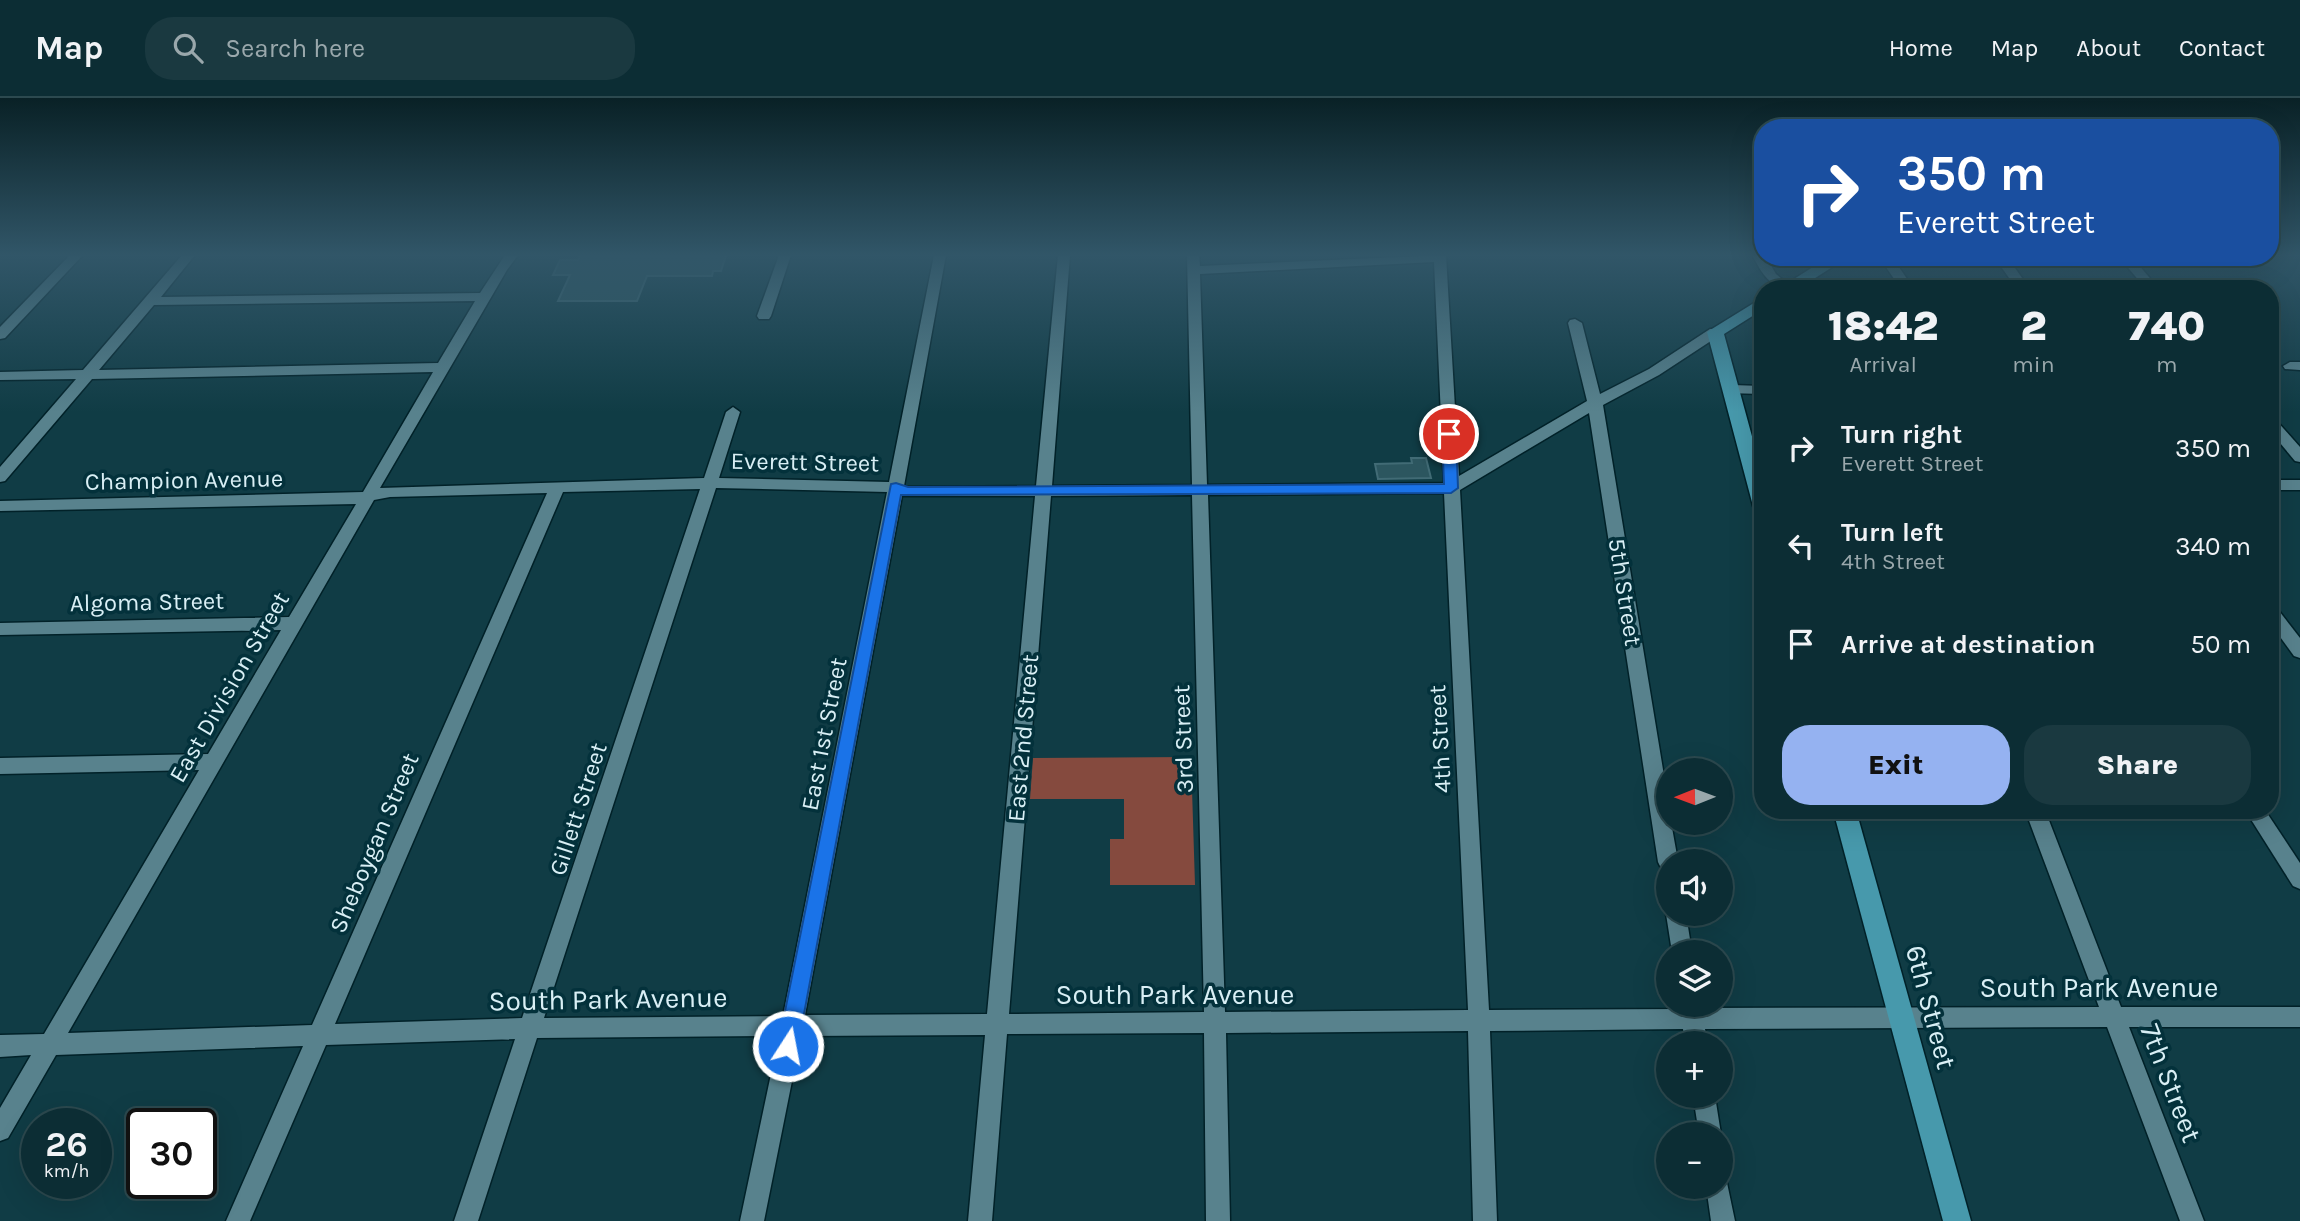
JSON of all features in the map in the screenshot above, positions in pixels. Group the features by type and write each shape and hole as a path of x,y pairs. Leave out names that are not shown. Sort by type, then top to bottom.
{"main road":[{"path":"1754,308 1714,332 1754,465"},
{"name":"6th Street","path":"1846,819 1956,1221"}],"street":[{"path":"0,335 27,307"},
{"path":"0,477 144,307"},
{"name":"East Division Street","path":"0,1130 479,307"},
{"path":"764,316 767,307"},
{"name":"East 1st Street","path":"752,1221 792,1027 930,307"},
{"name":"East 2nd Street","path":"980,1221 1060,307"},
{"name":"3rd Street","path":"1194,307 1218,1221"},
{"name":"4th Street","path":"1443,307 1479,1021 1485,1221"},
{"name":"5th Street","path":"1575,323 1595,403 1666,849"},
{"path":"1451,488 1595,403 1654,372 1714,332"},
{"path":"0,376 89,372 443,367"},
{"path":"1732,390 1754,390"},
{"name":"Gillett Street","path":"466,1221 733,412"},
{"path":"2279,432 2300,457"},
{"path":"1450,451 1459,459 1471,463 1499,460"},
{"name":"Everett Street","path":"368,497 390,492 711,483 881,485 907,492 1451,488"},
{"path":"2279,485 2300,485"},
{"name":"Sheboygan Street","path":"238,1221 558,486"},
{"name":"Champion Avenue","path":"0,506 368,497"},
{"name":"Algoma Street","path":"0,629 295,623"},
{"path":"2279,623 2300,651"},
{"path":"0,766 214,762"},
{"name":"7th Street","path":"2038,819 2192,1221"},
{"path":"2259,819 2300,880"},
{"name":"South Park Avenue","path":"1733,1013 1901,1017 2300,1017"},
{"name":"South Park Avenue","path":"0,1046 531,1028 1479,1021 1656,1014"},
{"path":"1720,1199 1723,1221"}],"shaded area":[{"path":"1191,757 1195,885 1110,885 1110,839 1124,839 1124,799 1030,799 1033,758"}],"building":[{"path":"1411,458 1426,458 1431,478 1378,479 1375,464 1412,463"}],"route":[{"path":"788,1046 896,488 907,492 1451,488 1449,434"}]}
